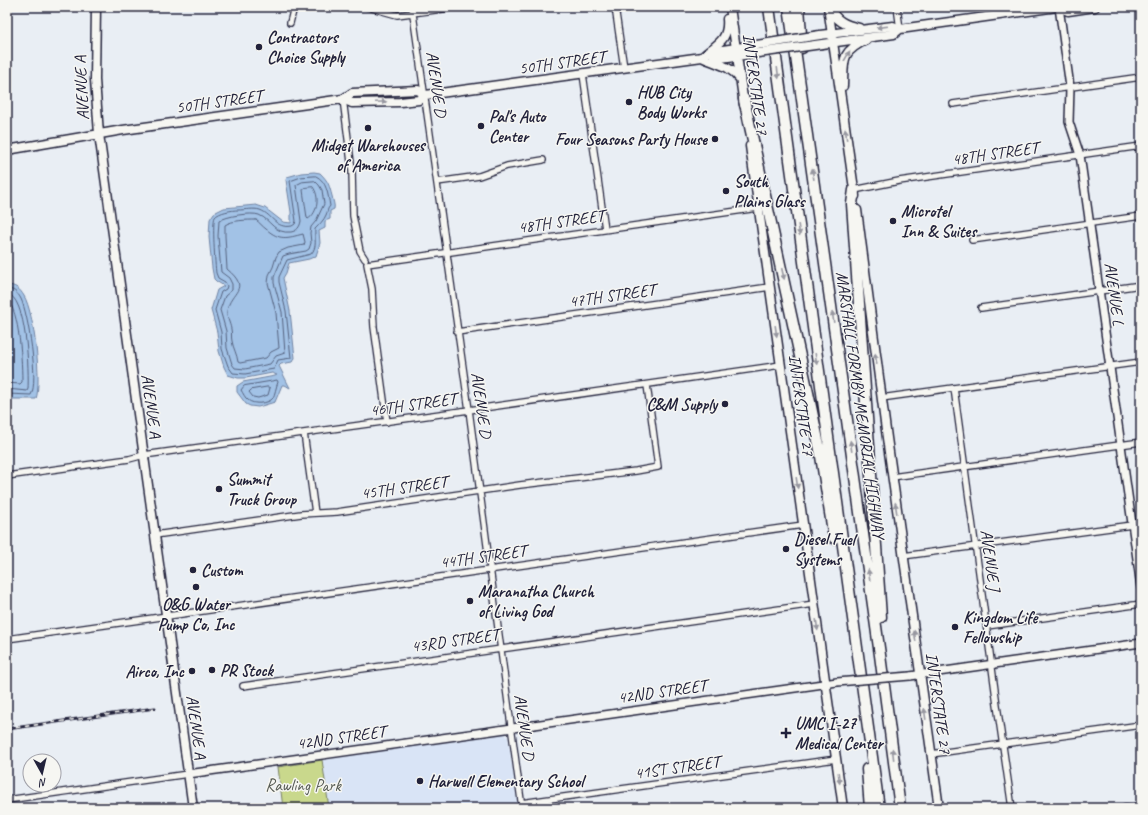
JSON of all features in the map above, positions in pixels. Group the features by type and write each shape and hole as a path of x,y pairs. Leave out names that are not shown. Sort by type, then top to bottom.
{"highway":[{"path":"768,7 879,808"},
{"name":"MARSHALL FORMBY MEMORIAL HIGHWAY","path":"789,7 806,134 818,205 901,808"},
{"path":"799,7 806,134"},
{"path":"744,99 820,450 844,595 857,656"},
{"path":"854,190 852,204 881,619 880,655"},
{"path":"862,691 870,808"}],"main road":[{"name":"AVENUE A","path":"96,7 95,80 99,134 193,808"},
{"name":"INTERSTATE 27","path":"729,7 744,99 758,208 843,808"},
{"path":"729,7 726,32 722,40 705,56 730,68 741,82"},
{"name":"INTERSTATE 27","path":"828,7 939,808"},
{"path":"828,7 840,22 864,29"},
{"name":"50TH STREET","path":"705,56 737,56 750,50 820,35 864,29 893,26 900,29 1058,7 1068,11 1095,7"},
{"name":"50TH STREET","path":"7,150 99,134 343,98 352,93 418,90 425,95 457,92 705,56 736,48 750,50 833,43 894,34 900,29"},
{"path":"842,108 844,60 848,53 858,44 879,36"}],"street":[{"path":"290,23 294,7"},
{"path":"368,7 397,15 413,10 458,7"},
{"path":"616,7 624,68"},
{"path":"897,7 900,29"},
{"name":"AVENUE L","path":"1058,7 1070,87 1069,122 1080,155 1141,587"},
{"name":"AVENUE D","path":"413,10 522,805"},
{"path":"584,74 605,230"},
{"path":"953,104 1141,77"},
{"path":"343,98 352,170 353,216 360,251 366,261 372,289 374,327 387,422"},
{"name":"48TH STREET","path":"854,190 905,180 1141,146"},
{"path":"436,182 479,176 507,166 543,160"},
{"name":"48TH STREET","path":"366,261 447,252 758,208"},
{"path":"972,240 1141,216"},
{"path":"981,308 1141,286"},
{"name":"47TH STREET","path":"457,332 770,287"},
{"path":"881,398 1141,362"},
{"name":"46TH STREET","path":"7,476 129,459 144,455 304,434 781,365"},
{"name":"45TH STREET","path":"155,535 315,513 337,512 658,467 647,385"},
{"name":"AVENUE J","path":"954,388 1012,808"},
{"path":"304,434 315,513"},
{"path":"892,477 1141,442"},
{"name":"44TH STREET","path":"7,639 166,615 803,525"},
{"path":"903,556 1132,525"},
{"name":"43RD STREET","path":"243,686 814,604"},
{"path":"987,626 1141,604"},
{"name":"42ND STREET","path":"188,774 837,682 920,675 1141,643"},
{"path":"931,754 1141,725"},
{"name":"41ST STREET","path":"522,805 836,759"},
{"path":"7,800 188,774"},
{"path":"1125,808 1141,806"}],"shaded area":[{"name":"Harwell Elementary School","path":"505,734 508,737 518,808 380,808 379,802 340,808 329,808 322,760"},
{"path":"380,806 379,808 365,808"}],"green space":[{"name":"Rawling Park","path":"322,760 329,808 283,808 278,767"}],"water":[{"path":"301,173 320,173 327,181 334,203 334,209 330,211 330,219 325,221 325,228 319,231 320,243 316,256 289,263 283,278 290,311 295,358 292,362 281,364 279,366 290,388 282,385 275,402 258,407 250,406 246,404 237,392 237,386 243,382 277,375 272,373 238,378 228,375 224,367 219,351 217,332 211,310 217,290 224,286 214,279 209,237 210,219 214,213 224,208 256,205 265,208 283,222 291,223 291,212 286,180 287,177"},
{"path":"7,285 15,287 21,291 28,304 36,347 38,390 36,399 13,399 7,396"}],"railway":[{"path":"7,729 155,708"}],"place":[{"name":"Contractors Choice Supply","path":"259,47"},
{"name":"HUB City Body Works","path":"629,102"},
{"name":"Pal's Auto Center","path":"481,126"},
{"name":"Midget Warehouses of America","path":"368,128"},
{"name":"Four Seasons Party House","path":"715,139"},
{"name":"South Plains Glass","path":"726,191"},
{"name":"Microtel Inn & Suites","path":"893,221"},
{"name":"C&M Supply","path":"725,404"},
{"name":"Summit Truck Group","path":"219,489"},
{"name":"Diesel Fuel Systems","path":"786,549"},
{"name":"Custom","path":"193,570"},
{"name":"O&G Water Pump Co, Inc","path":"196,587"},
{"name":"Maranatha Church of Living God","path":"470,601"},
{"name":"Kingdom Life Fellowship","path":"955,627"},
{"name":"PR Stock","path":"212,670"},
{"name":"Airco, Inc","path":"192,671"},
{"name":"UMC I-27 Medical Center","path":"786,733"},
{"name":"Harwell Elementary School","path":"420,781"}]}
